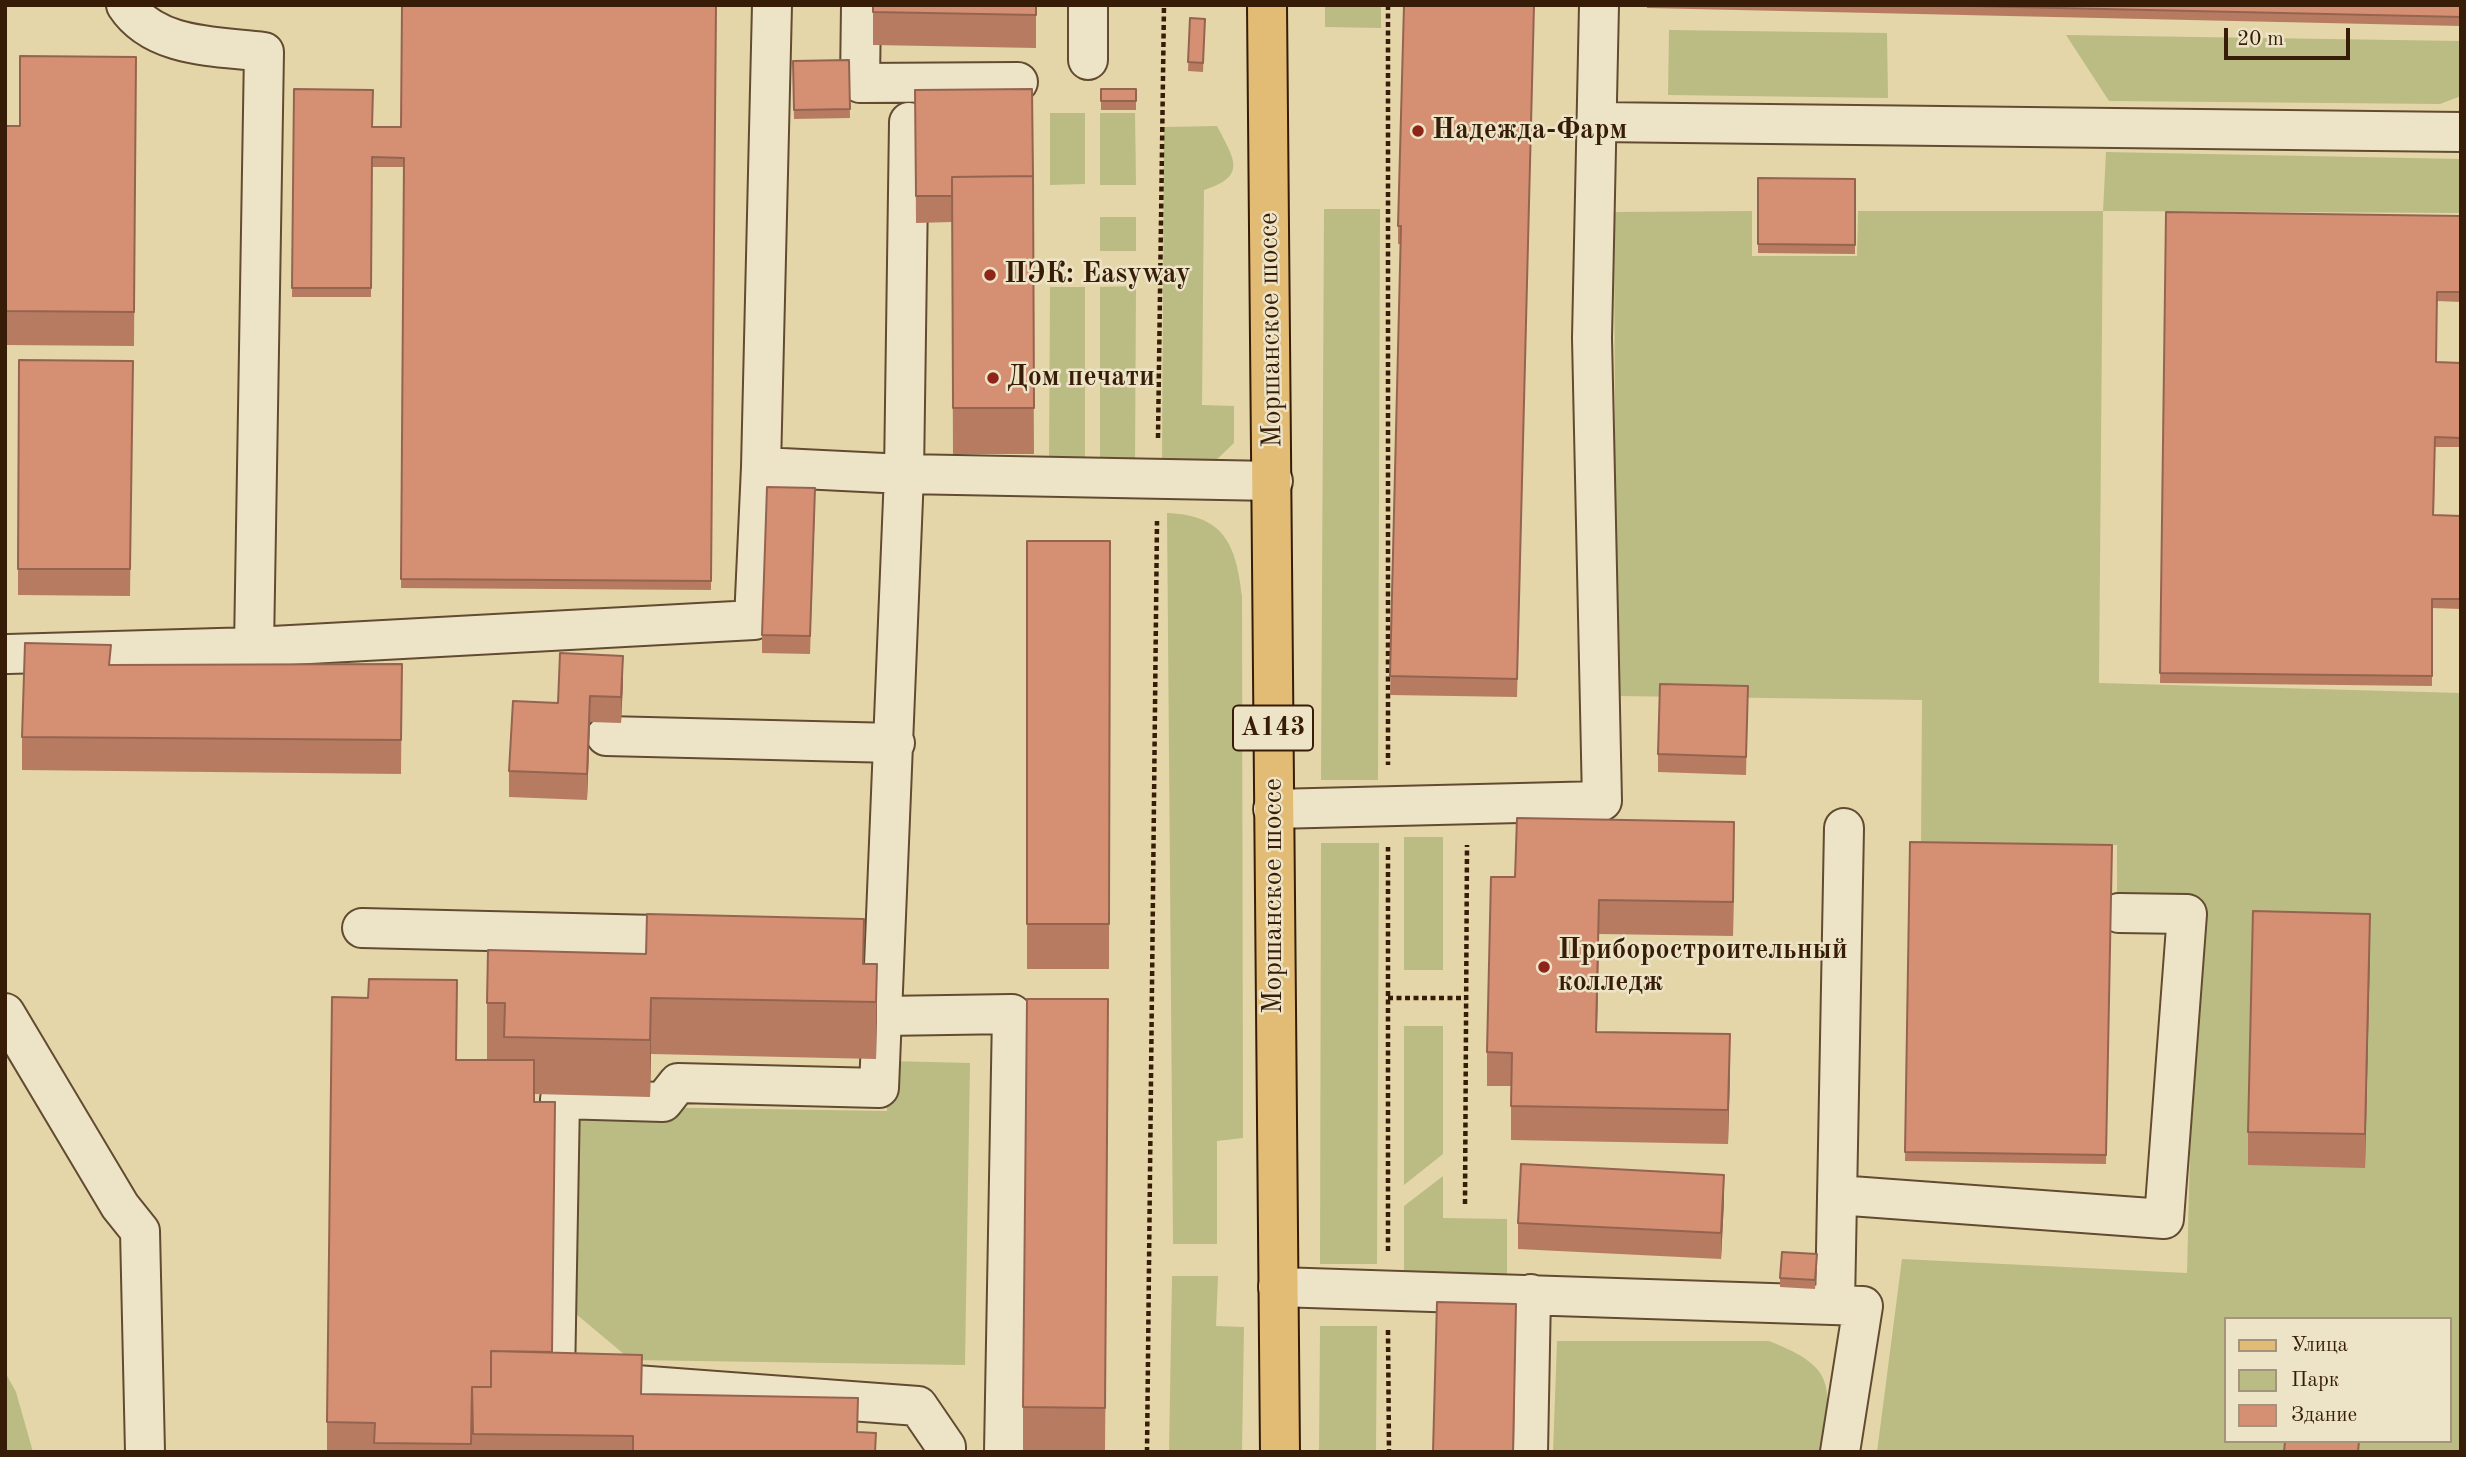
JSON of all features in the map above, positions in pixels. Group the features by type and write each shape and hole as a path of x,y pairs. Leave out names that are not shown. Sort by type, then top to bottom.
{"main road":[{"name":"Моршанское шоссе","path":"1267,5 1280,1452"}],"lane":[{"path":"126,5 152,30 182,43 264,52 254,647"},
{"path":"8,654 254,647 754,620 761,467 772,5"},
{"path":"862,5 860,83 1018,82"},
{"path":"1088,5 1088,60"},
{"path":"1273,809 1602,801 1592,338 1599,5"},
{"path":"909,122 904,474 879,1088 678,1083 663,1102 560,1099 555,1378 918,1406 946,1447 946,1452"},
{"path":"1596,122 2461,132"},
{"path":"761,467 904,474 1273,481"},
{"path":"606,736 895,743"},
{"path":"1835,1304 1844,828"},
{"path":"1837,1195 2164,1219 2187,914 2119,913"},
{"path":"362,928 734,937"},
{"path":"845,940 886,940"},
{"path":"5,1013 120,1206 140,1231 145,1452"},
{"path":"883,1016 1012,1014 1004,1452"},
{"path":"1278,1287 1863,1306 1840,1452"},
{"path":"1528,1452 1531,1294"}],"path":[{"path":"1147,1452 1164,5"},
{"path":"1388,5 1389,1452"},
{"path":"1465,1205 1467,844"},
{"path":"1388,998 1466,998"}],"green space":[{"path":"1325,5 1381,5 1381,28 1325,27"},
{"path":"1669,30 1887,33 1888,98 1668,95"},
{"path":"2066,35 2461,41 2461,96 2440,104 2109,101"},
{"path":"1050,113 1085,113 1085,184 1050,185"},
{"path":"1100,113 1135,113 1136,185 1100,185"},
{"path":"1217,126 1232,157 1233,165 1227,179 1204,190 1202,405 1234,406 1234,443 1211,465 1162,466 1164,127"},
{"path":"2106,152 2461,159 2461,213 2103,211"},
{"path":"1324,209 1380,209 1378,780 1321,780"},
{"path":"1752,211 1752,256 1857,256 1858,211 2103,211 2099,683 2461,693 2461,1452 1877,1452 1902,1259 2187,1273 2196,903 2117,905 2117,845 1921,844 1922,700 1616,696 1614,212"},
{"path":"1100,217 1136,217 1136,251 1100,251"},
{"path":"1136,286 1135,462 1100,463 1100,287"},
{"path":"1050,287 1085,287 1085,463 1049,463"},
{"path":"1167,513 1202,520 1214,526 1224,536 1236,561 1242,596 1243,1138 1217,1141 1217,1244 1173,1244"},
{"path":"1404,837 1443,837 1443,970 1404,970"},
{"path":"1321,843 1379,843 1377,1264 1320,1264"},
{"path":"1404,1026 1443,1026 1443,1154 1404,1185"},
{"path":"888,1061 970,1063 965,1365 631,1360 570,1309 573,1106 887,1111"},
{"path":"1443,1176 1443,1218 1507,1219 1507,1278 1404,1278 1404,1206"},
{"path":"1172,1276 1218,1276 1216,1326 1244,1327 1242,1452 1169,1452"},
{"path":"1320,1326 1377,1326 1376,1452 1319,1452"},
{"path":"1557,1341 1769,1341 1808,1360 1825,1382 1827,1411 1821,1452 1553,1452"},
{"path":"5,1372 16,1392 33,1452 5,1452"}],"building":[{"path":"402,5 716,5 711,581 401,579 404,158 372,157 371,288 292,288 294,89 373,90 372,127 401,127"},
{"path":"873,5 1036,5 1036,15 873,12"},
{"path":"1404,5 1534,5 1517,679 1390,676"},
{"path":"1925,5 2461,5 2461,17"},
{"path":"1190,18 1205,19 1203,63 1188,62"},
{"path":"20,56 136,57 134,312 5,311 5,126 20,126"},
{"path":"849,60 850,109 794,110 793,61"},
{"path":"1032,89 1033,176 952,177 952,196 916,196 915,90"},
{"path":"1101,89 1136,89 1136,101 1101,101"},
{"name":"Дом печати","path":"1033,176 1034,408 953,408 952,177"},
{"path":"1758,178 1855,179 1855,245 1758,244"},
{"path":"2166,212 2461,216 2461,292 2437,292 2436,362 2461,363 2461,438 2435,437 2433,515 2461,516 2461,599 2432,599 2432,676 2160,673"},
{"path":"19,360 133,361 130,569 18,569"},
{"path":"767,487 815,488 810,636 762,635"},
{"path":"1027,541 1110,541 1109,924 1027,924"},
{"path":"25,643 111,645 109,665 402,664 401,740 22,737"},
{"path":"560,653 623,656 621,697 590,696 587,774 509,771 513,701 558,703"},
{"path":"1660,684 1748,686 1746,757 1658,754"},
{"name":"Приборостроительный колледж","path":"1517,818 1734,822 1733,902 1599,900 1596,1032 1730,1034 1728,1110 1511,1106 1512,1053 1487,1052 1491,877 1515,877"},
{"path":"1910,842 2112,845 2106,1155 1905,1152"},
{"path":"2253,911 2370,914 2365,1134 2248,1132"},
{"path":"647,914 864,919 863,964 877,964 876,1002 651,998 650,1040 504,1037 505,1003 487,1003 488,950 646,954"},
{"path":"369,979 457,980 456,1060 534,1060 534,1102 555,1102 552,1352 491,1351 491,1387 472,1387 471,1444 374,1443 375,1423 327,1422 332,997 368,998"},
{"path":"1027,999 1108,999 1105,1408 1023,1407"},
{"path":"1521,1164 1724,1175 1721,1233 1518,1223"},
{"path":"1782,1252 1817,1254 1815,1280 1780,1278"},
{"path":"1437,1302 1516,1304 1513,1452 1433,1452"},
{"path":"491,1351 642,1355 641,1394 858,1398 857,1432 876,1433 875,1452 633,1452 633,1436 473,1434 472,1387 491,1387"},
{"path":"2285,1443 2359,1443 2358,1452 2284,1452"}],"place":[{"name":"Надежда-Фарм","path":"1418,131"},
{"name":"ПЭК: Easyway","path":"990,275"},
{"name":"Дом печати","path":"993,378"},
{"name":"Приборостроительный колледж","path":"1544,967"}]}
